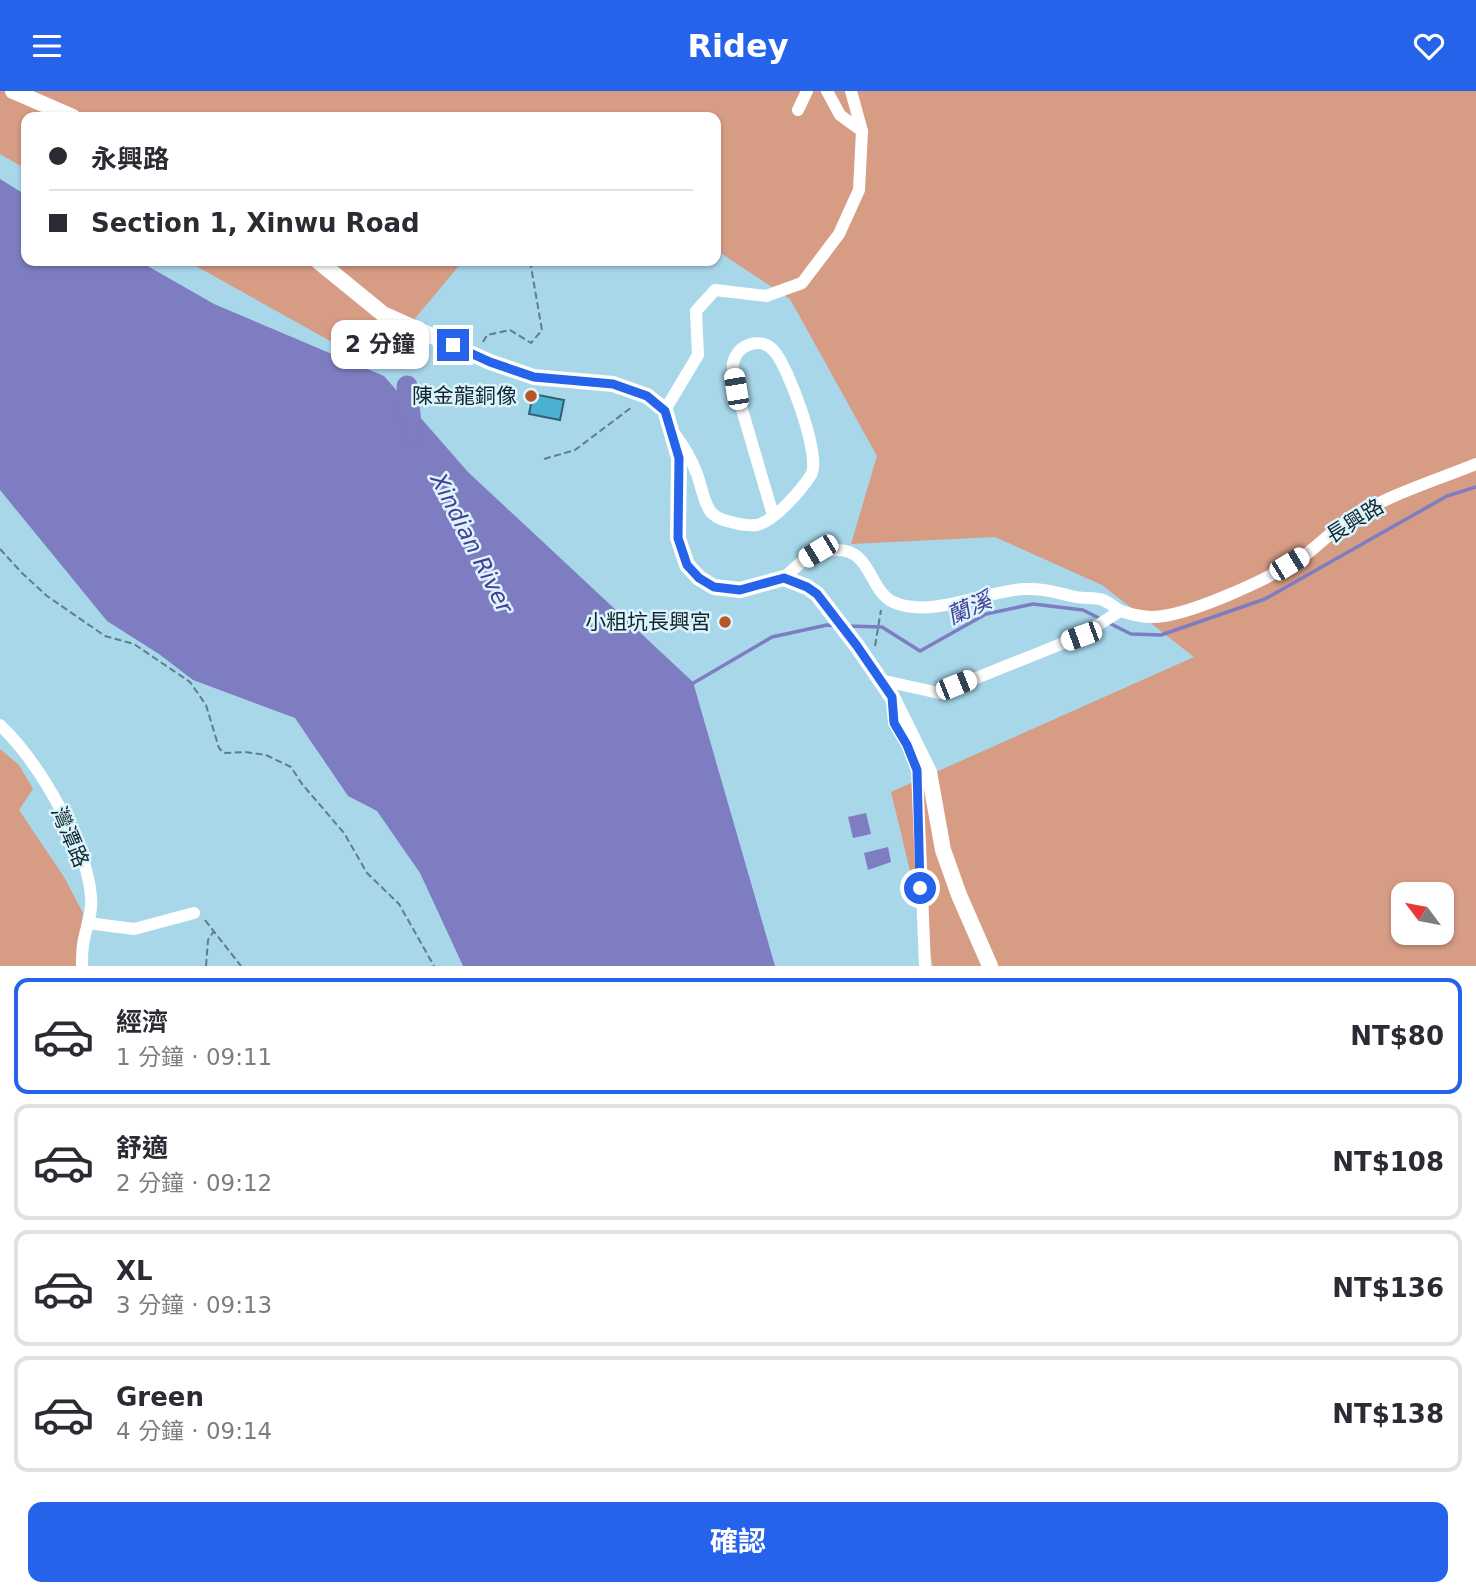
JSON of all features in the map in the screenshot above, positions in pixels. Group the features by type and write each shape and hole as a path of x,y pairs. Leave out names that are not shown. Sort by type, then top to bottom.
{"main road":[{"path":"13,91 61,112"},
{"path":"324,266 383,314 476,355 534,377 613,384 647,396 665,411 679,458 678,538 687,565 699,578 714,587 740,590 784,578 807,587 817,594 857,646 892,697 929,772 943,849 959,895 990,966"}],"street":[{"path":"797,110 807,91"},
{"path":"827,91 840,115 862,131"},
{"path":"665,411 698,355 696,311 715,290 766,296 802,283 839,234 859,190 862,131 851,91"},
{"path":"673,432 686,449 710,512 725,521 748,525 758,525 773,516 809,478 814,470 815,460 812,442 776,352 761,342 739,350 733,361 736,389 773,516"},
{"name":"長興路","path":"784,578 802,561 818,551 841,549 858,556 870,570 881,592 893,602 929,606 1024,589 1052,590 1076,597 1103,600 1117,613 1151,617 1176,615 1276,573 1303,556 1350,519 1399,494 1476,464"},
{"path":"880,680 939,693 1081,636 1117,613"},
{"path":"892,697 894,723 917,770 925,966"},
{"name":"灣潭路","path":"0,725 31,760 72,833 85,868 92,898 83,944 82,966"},
{"path":"88,923 134,929 194,913"}],"path":[{"path":"476,355 487,335 510,330 531,343 542,330 531,266"},
{"path":"544,459 575,450 647,396"},
{"path":"0,549 47,596 104,636 134,644 190,682 205,705 219,748 224,753 266,755 291,767 344,833 367,873 399,904 433,966"},
{"path":"875,646 882,601"},
{"path":"194,913 214,931 241,966"},
{"path":"206,966 208,940 214,931"}],"shaded area":[{"path":"0,91 1476,91 1476,966 933,966 891,792 1194,657 1102,585 995,537 851,544 877,456 790,299 721,253 721,112 21,112 21,166 0,154"},
{"path":"196,266 459,266 375,366"},
{"path":"0,749 19,765 33,789 19,810 64,877 83,913 76,966 0,966"}],"water":[{"name":"Xindian River","path":"0,179 21,192 21,266 148,266 214,304 384,376 468,472 693,682 775,966 463,966 420,873 377,811 348,796 295,718 193,680 159,654 107,621 0,490"},
{"path":"866,813 871,834 853,838 848,817"},
{"path":"888,847 891,862 868,870 864,853"}],"building":[{"path":"533,394 564,400 560,420 529,414"}],"waterway":[{"path":"407,386 412,433"},
{"name":"蘭溪","path":"1109,623 1131,634 1161,635 1265,599 1447,496 1476,487"},
{"name":"蘭溪","path":"847,626 882,627 920,651 986,614 1033,604 1083,610 1103,620"},
{"name":"蘭溪","path":"690,685 772,637 827,625 836,626"}],"place":[{"name":"陳金龍銅像","path":"531,396"},
{"name":"小粗坑長興宮","path":"725,622"}],"route":[{"path":"453,345 490,362 534,377 613,384 647,396 665,411 679,458 678,538 687,565 699,578 714,587 740,590 784,578 807,587 817,594 892,697 894,723 917,770 920,888"}]}
